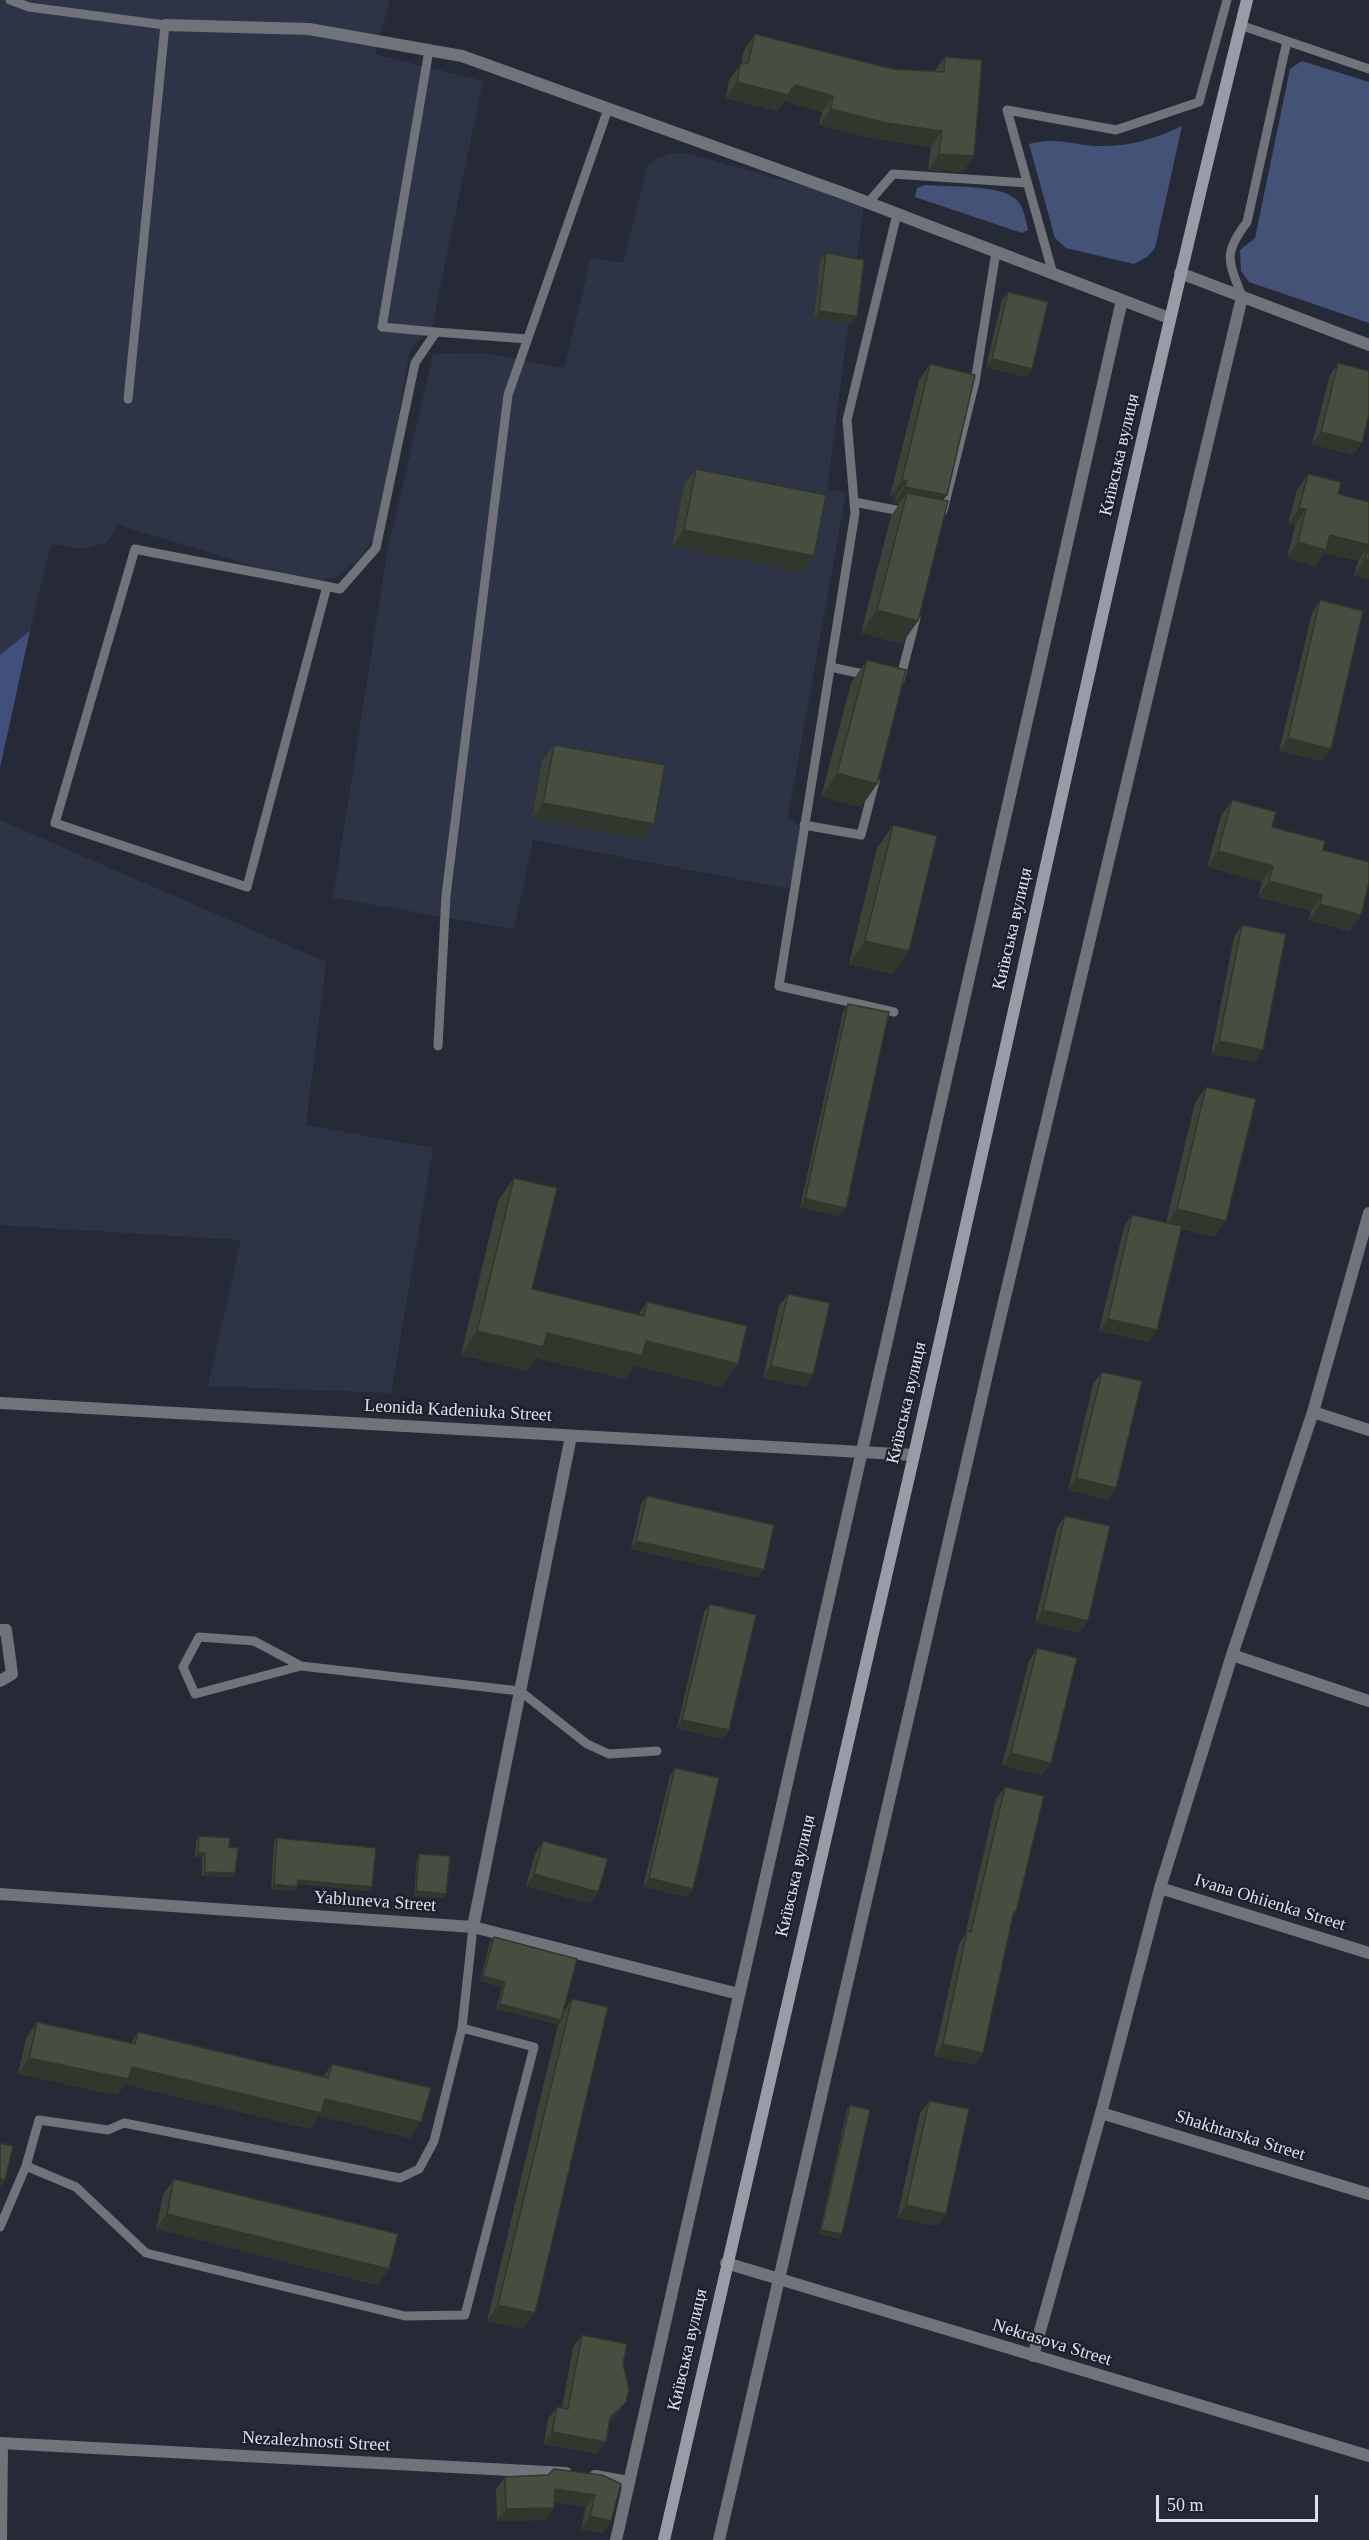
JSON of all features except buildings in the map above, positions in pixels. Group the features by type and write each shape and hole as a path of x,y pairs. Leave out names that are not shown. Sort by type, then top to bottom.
{"main road":[{"name":"Київська вулиця","path":"664,2540 914,1455 1169,318 1247,0"}],"street":[{"path":"165,25 309,29 462,56 868,203 1169,318"},
{"path":"1180,273 1369,345"},
{"path":"719,2540 997,1331 1242,297"},
{"path":"616,2540 1122,300"},
{"path":"1033,2356 1101,2113 1160,1888 1232,1655 1313,1412 1369,1212"},
{"name":"Leonida Kadeniuka Street","path":"0,1403 914,1455"},
{"path":"1313,1412 1369,1430"},
{"path":"473,1927 571,1436"},
{"path":"0,1630 6,1630 12,1674 0,1681"},
{"path":"1232,1655 1369,1701"},
{"name":"Ivana Ohiienka Street","path":"1160,1888 1369,1953"},
{"name":"Yabluneva Street","path":"0,1894 473,1927 739,1994"},
{"name":"Shakhtarska Street","path":"1101,2113 1369,2194"},
{"name":"Nekrasova Street","path":"726,2263 1369,2456"},
{"path":"1,2444 1,2540"},
{"name":"Nezalezhnosti Street","path":"1,2444 582,2474 629,2482"}],"lane":[{"path":"10,0 29,7 165,25 128,399"},
{"path":"1053,273 1007,110 1116,130 1199,102 1227,0"},
{"path":"1240,25 1369,69"},
{"path":"1242,297 1229,262 1232,242 1247,222 1287,41"},
{"path":"429,50 382,327 527,339"},
{"path":"438,1046 446,895 506,406 527,339 608,109"},
{"path":"868,203 893,174 1028,183"},
{"path":"894,1012 779,986 855,513 847,420 897,214"},
{"path":"930,517 941,519 975,382 996,252"},
{"path":"327,586 247,887 55,823 135,549 327,586 340,589 376,548 415,363 436,332"},
{"path":"854,502 919,515"},
{"path":"897,693 919,606"},
{"path":"830,667 876,677"},
{"path":"888,680 900,682"},
{"path":"804,825 861,835 878,770"},
{"path":"301,1666 254,1641 199,1638 183,1667 195,1694 301,1666 520,1691 587,1744 609,1754 657,1751"},
{"path":"0,2228 26,2166 39,2120 108,2130 124,2123 399,2178 419,2169 434,2141 462,2028 473,1927"},
{"path":"26,2166 76,2187 146,2253 405,2316 465,2315 534,2047 462,2028"}],"shaded area":[{"path":"0,0 390,0 375,54 483,81 432,327 410,349 379,530 360,558 337,577 316,581 290,577 118,525 107,542 85,549 51,544 30,631 0,655"},
{"path":"1302,61 1369,82 1369,323 1249,282 1241,271 1240,250 1255,238 1290,69"},
{"path":"1182,126 1155,248 1147,257 1134,264 1066,248 1055,238 1029,144 1054,141 1095,146 1130,144 1150,139"},
{"path":"673,153 687,153 864,203 827,489 846,493 788,816 805,832 789,889 533,840 514,929 333,898 387,554 433,354 483,353 564,368 591,257 623,263 648,165 657,158"},
{"path":"925,185 984,188 1005,193 1020,203 1028,230 1022,233 915,197 917,188"},
{"path":"30,631 0,768 0,655"},
{"path":"0,820 326,962 306,1125 433,1148 391,1393 208,1386 241,1240 0,1225"}]}
